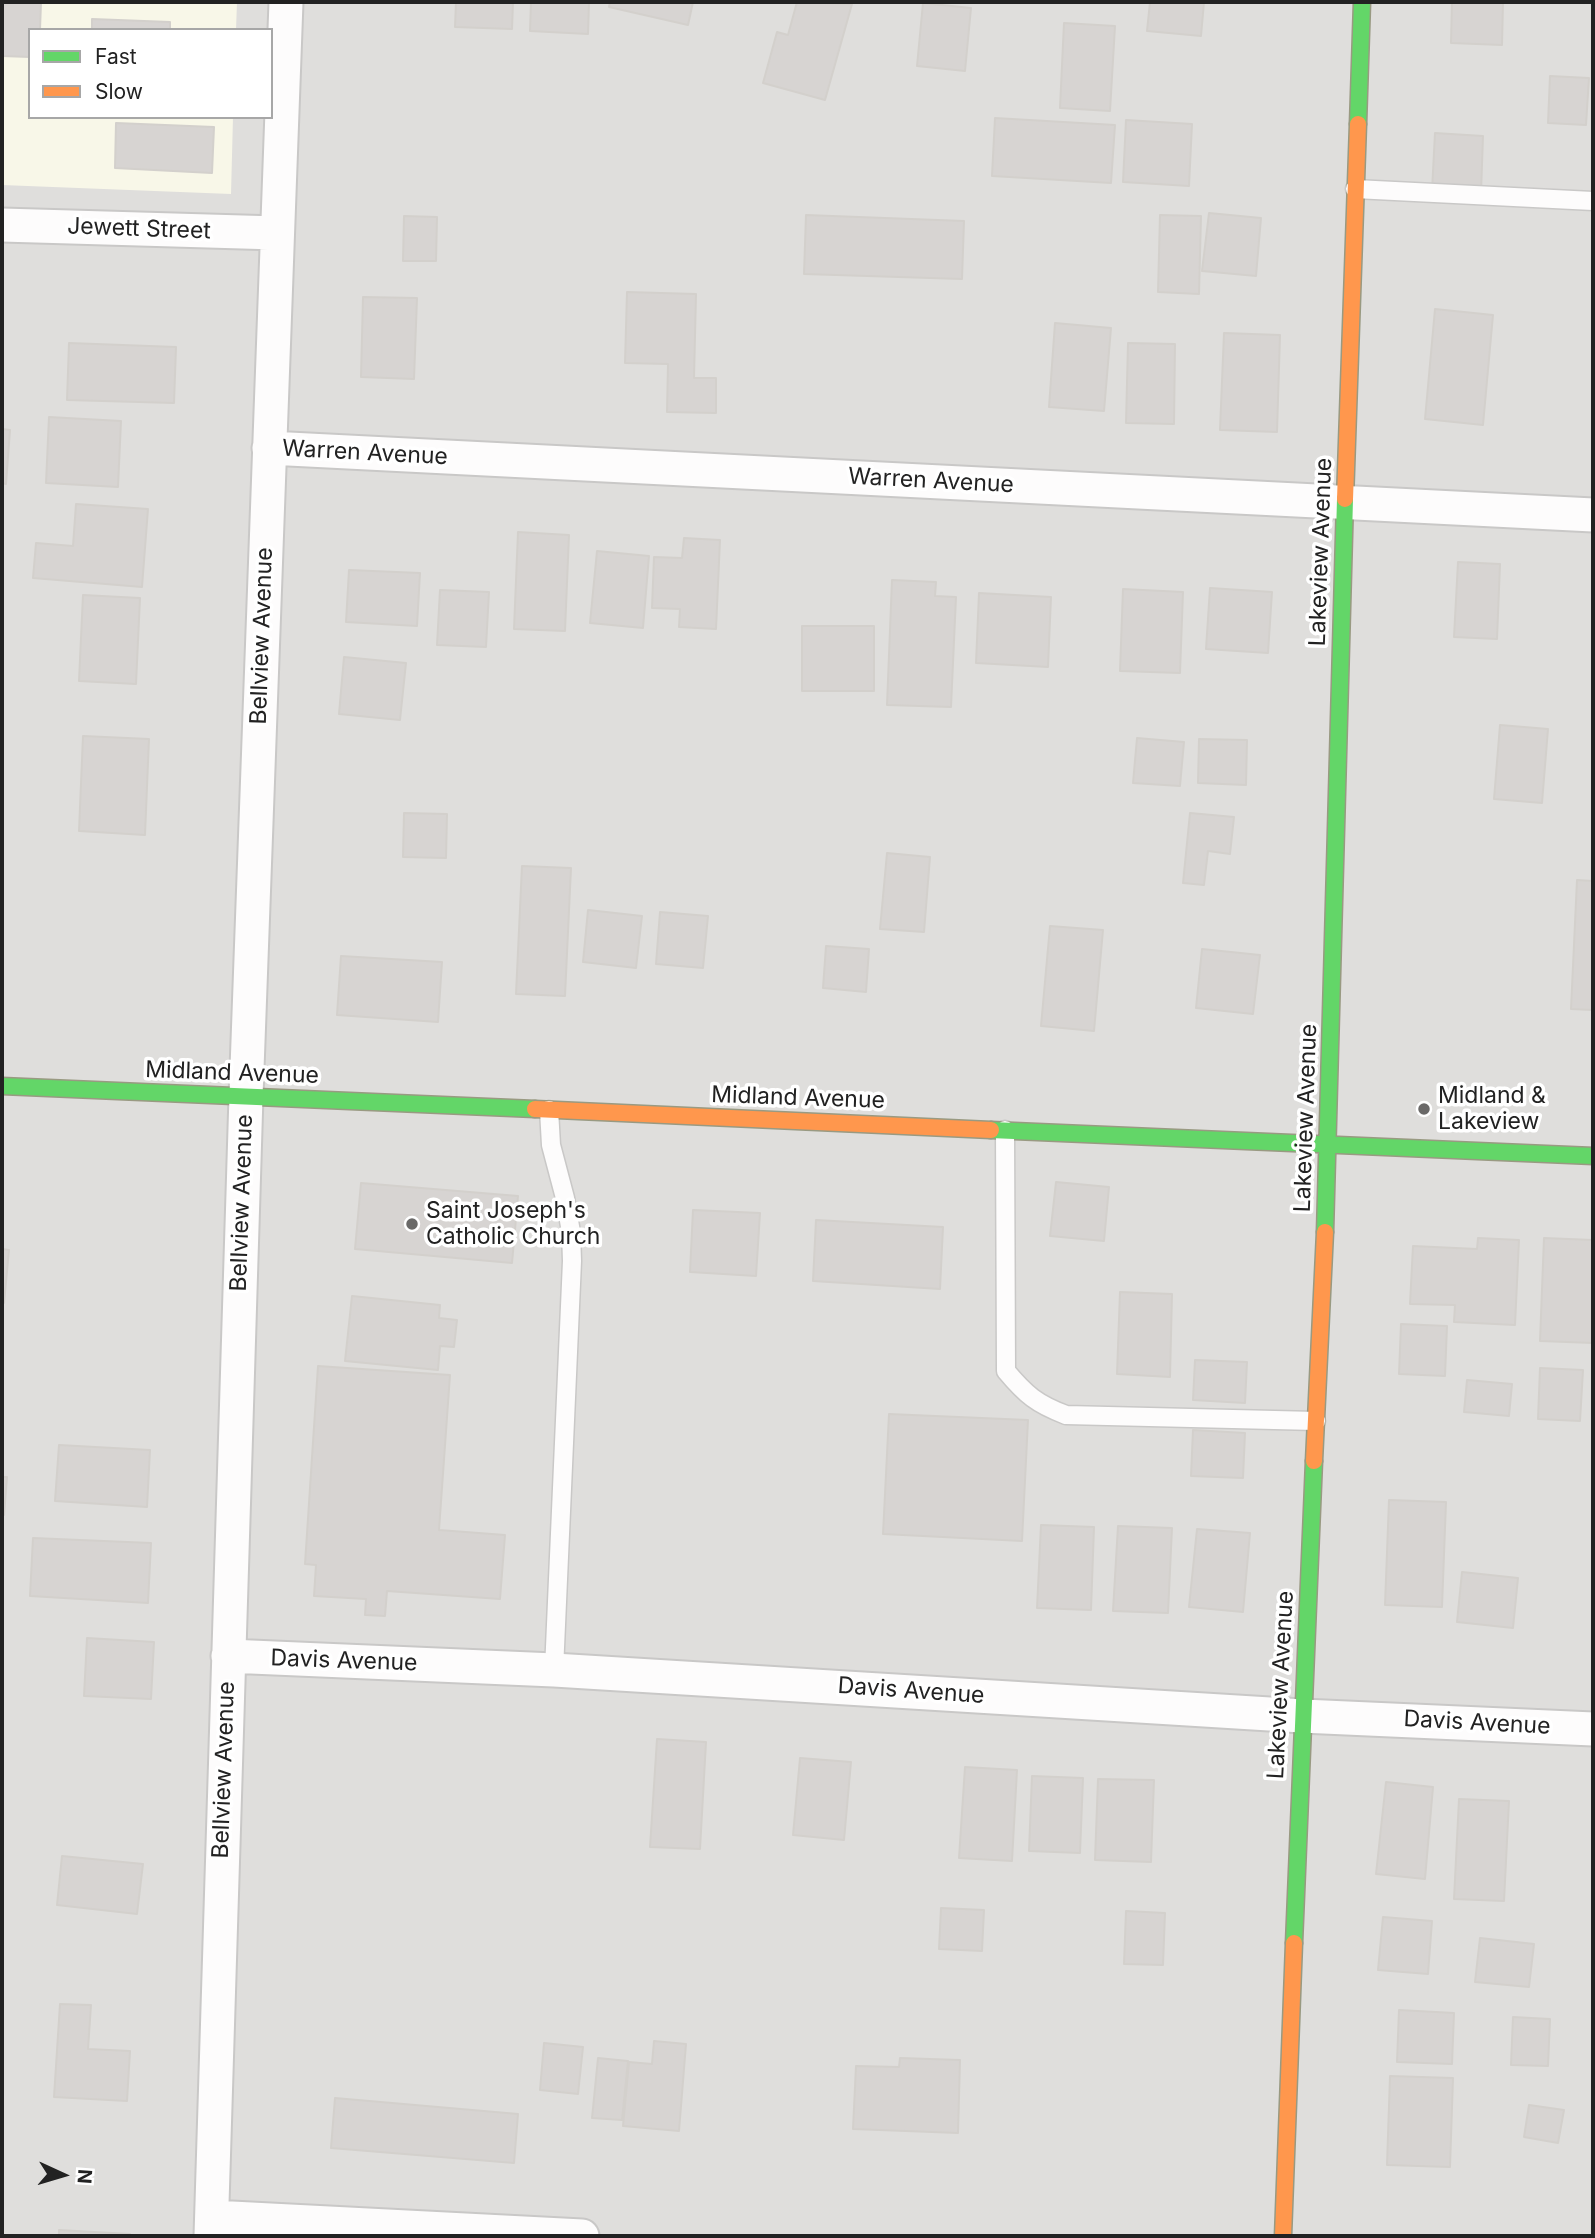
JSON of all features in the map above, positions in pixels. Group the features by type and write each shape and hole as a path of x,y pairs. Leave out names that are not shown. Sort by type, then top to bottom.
{"street":[{"name":"Bellview Avenue","path":"211,2226 246,1096 286,2"},
{"name":"Lakeview Avenue","path":"1283,2236 1302,1716 1329,1144 1345,501 1362,2"},
{"name":"Jewett Street","path":"2,225 277,233"},
{"name":"Warren Avenue","path":"269,449 1593,515"},
{"name":"Midland Avenue","path":"2,1087 1593,1156"},
{"name":"Davis Avenue","path":"228,1656 554,1670 1302,1716 1593,1729"},
{"path":"211,2226 582,2236"}],"lane":[{"path":"1356,189 1593,201"},
{"path":"549,1111 551,1145 565,1198 572,1261 554,1670"},
{"path":"1005,1130 1006,1371 1019,1387 1040,1405 1066,1415 1316,1421"}],"shaded area":[{"path":"2,2 1593,2 1593,2236 2,2236"},
{"path":"2,2 237,2 236,28 28,28 28,119 233,119 231,194 2,185"}],"building":[{"path":"2,2 41,2 40,28 28,28 28,57 2,56"},
{"path":"456,2 513,2 512,29 455,27"},
{"path":"531,2 589,2 588,34 530,31"},
{"path":"610,2 693,2 688,25 609,7"},
{"path":"797,2 852,4 825,100 763,83 777,32 788,35"},
{"path":"1150,2 1204,2 1201,36 1147,31"},
{"path":"1452,2 1503,2 1502,45 1451,43"},
{"path":"923,3 971,8 965,71 917,66"},
{"path":"92,19 170,22 170,28 92,28"},
{"path":"1064,23 1115,26 1110,111 1060,108"},
{"path":"1550,76 1589,78 1586,125 1548,123"},
{"path":"995,118 1115,125 1111,183 992,176"},
{"path":"1126,120 1192,124 1189,186 1123,182"},
{"path":"116,123 214,127 212,173 115,168"},
{"path":"1435,133 1483,136 1481,193 1432,191"},
{"path":"1209,213 1261,218 1256,276 1202,271"},
{"path":"806,215 964,221 962,279 804,274"},
{"path":"1160,215 1201,216 1199,294 1158,292"},
{"path":"404,216 437,217 436,261 403,261"},
{"path":"627,292 696,294 694,378 716,378 716,413 667,412 668,364 625,363"},
{"path":"363,297 417,298 414,379 361,377"},
{"path":"1435,309 1493,315 1483,425 1425,419"},
{"path":"1055,323 1111,328 1104,411 1049,407"},
{"path":"1224,333 1280,335 1277,432 1220,430"},
{"path":"69,343 176,347 174,403 67,400"},
{"path":"1128,343 1175,344 1174,424 1126,423"},
{"path":"49,417 121,421 118,487 46,483"},
{"path":"2,429 10,430 6,484 2,483"},
{"path":"76,504 148,509 142,587 33,578 36,543 73,546"},
{"path":"518,532 569,535 565,631 514,629"},
{"path":"684,538 720,540 716,629 679,627 680,609 652,608 654,557 682,558"},
{"path":"597,551 649,556 643,628 590,623"},
{"path":"1458,562 1500,564 1497,639 1454,637"},
{"path":"349,570 420,573 417,626 346,622"},
{"path":"892,580 936,582 935,596 956,597 951,707 887,705"},
{"path":"1210,588 1272,592 1268,653 1206,649"},
{"path":"1123,589 1183,592 1180,673 1120,671"},
{"path":"440,590 489,592 486,647 437,645"},
{"path":"979,593 1051,597 1048,667 976,663"},
{"path":"83,595 140,598 136,684 79,681"},
{"path":"802,626 874,626 874,691 802,691"},
{"path":"344,657 406,663 400,720 339,714"},
{"path":"1500,725 1548,729 1542,803 1494,799"},
{"path":"83,736 149,739 145,835 79,831"},
{"path":"1137,738 1184,742 1180,786 1133,783"},
{"path":"1199,739 1247,740 1246,785 1198,783"},
{"path":"404,813 447,814 446,858 403,857"},
{"path":"1190,813 1234,817 1230,854 1208,851 1204,885 1183,883"},
{"path":"887,853 930,857 924,932 880,929"},
{"path":"522,866 571,868 565,996 516,994"},
{"path":"1577,880 1593,881 1593,1010 1571,1009"},
{"path":"588,910 642,916 636,968 583,962"},
{"path":"660,912 708,916 703,968 656,964"},
{"path":"1050,926 1103,930 1094,1031 1041,1026"},
{"path":"826,946 869,949 866,992 823,988"},
{"path":"1202,949 1260,955 1253,1014 1196,1008"},
{"path":"341,956 442,962 438,1022 337,1015"},
{"path":"1056,1182 1109,1187 1104,1241 1050,1236"},
{"path":"361,1183 518,1196 512,1263 355,1249"},
{"path":"693,1210 760,1213 756,1276 690,1272"},
{"path":"816,1220 943,1227 940,1289 813,1281"},
{"path":"1478,1238 1519,1240 1515,1325 1454,1322 1455,1305 1410,1304 1413,1246 1477,1249"},
{"path":"1544,1238 1593,1240 1593,1343 1540,1341"},
{"path":"2,1249 9,1250 4,1303 2,1303"},
{"path":"1120,1292 1172,1294 1170,1377 1117,1374"},
{"path":"352,1296 440,1305 439,1318 457,1320 454,1347 440,1346 438,1370 345,1361"},
{"path":"1401,1324 1447,1326 1445,1376 1399,1374"},
{"path":"1195,1360 1247,1362 1245,1403 1193,1400"},
{"path":"318,1366 450,1375 439,1530 505,1535 500,1599 387,1591 385,1616 365,1615 366,1599 314,1596 316,1565 305,1564"},
{"path":"1540,1368 1583,1370 1580,1421 1538,1419"},
{"path":"1467,1380 1512,1384 1509,1416 1464,1412"},
{"path":"889,1414 1028,1420 1022,1541 883,1534"},
{"path":"1193,1430 1245,1433 1243,1478 1191,1476"},
{"path":"59,1445 150,1450 147,1507 55,1501"},
{"path":"2,1477 7,1477 4,1515 2,1515"},
{"path":"1389,1500 1446,1502 1442,1607 1385,1605"},
{"path":"1041,1525 1094,1527 1091,1610 1037,1608"},
{"path":"1118,1526 1172,1528 1168,1613 1113,1611"},
{"path":"1197,1529 1250,1533 1243,1612 1189,1607"},
{"path":"33,1538 151,1543 148,1603 30,1596"},
{"path":"1462,1572 1518,1578 1513,1628 1457,1622"},
{"path":"87,1638 154,1642 151,1699 84,1696"},
{"path":"657,1739 706,1742 700,1849 650,1847"},
{"path":"800,1758 851,1762 844,1840 793,1835"},
{"path":"965,1767 1017,1770 1012,1861 959,1858"},
{"path":"1032,1776 1083,1778 1080,1853 1029,1851"},
{"path":"1098,1779 1154,1780 1151,1862 1095,1860"},
{"path":"1386,1782 1433,1787 1425,1879 1376,1874"},
{"path":"1459,1799 1509,1801 1504,1901 1454,1899"},
{"path":"62,1856 143,1864 137,1914 57,1905"},
{"path":"941,1908 984,1910 982,1951 939,1949"},
{"path":"1126,1911 1165,1913 1163,1965 1124,1964"},
{"path":"1383,1917 1432,1921 1428,1974 1378,1970"},
{"path":"1480,1938 1534,1944 1529,1987 1475,1982"},
{"path":"60,2004 91,2005 88,2049 130,2051 127,2101 54,2097"},
{"path":"1399,2010 1454,2013 1452,2064 1397,2062"},
{"path":"1513,2017 1550,2019 1548,2066 1511,2065"},
{"path":"654,2041 686,2044 679,2131 623,2126 629,2062 652,2064"},
{"path":"544,2043 583,2047 578,2094 540,2090"},
{"path":"598,2058 628,2061 622,2120 592,2118"},
{"path":"900,2058 960,2060 958,2133 853,2129 856,2066 899,2067"},
{"path":"1390,2076 1453,2078 1450,2167 1387,2165"},
{"path":"335,2098 518,2114 514,2163 331,2148"},
{"path":"1529,2105 1564,2110 1558,2143 1524,2137"},
{"path":"59,2230 130,2234 130,2236 59,2236"}],"traffic: fast":[{"path":"1358,124 1362,2"},
{"path":"1325,1232 1345,499"},
{"path":"2,1086 535,1109"},
{"path":"991,1130 1593,1156"},
{"path":"1294,1943 1314,1461"}],"traffic: slow":[{"path":"1345,499 1358,124"},
{"path":"535,1109 991,1130"},
{"path":"1314,1461 1325,1232"},
{"path":"1283,2236 1294,1943"}],"place":[{"name":"Midland & Lakeview","path":"1424,1109"},
{"name":"Saint Joseph's Catholic Church","path":"412,1224"}]}
